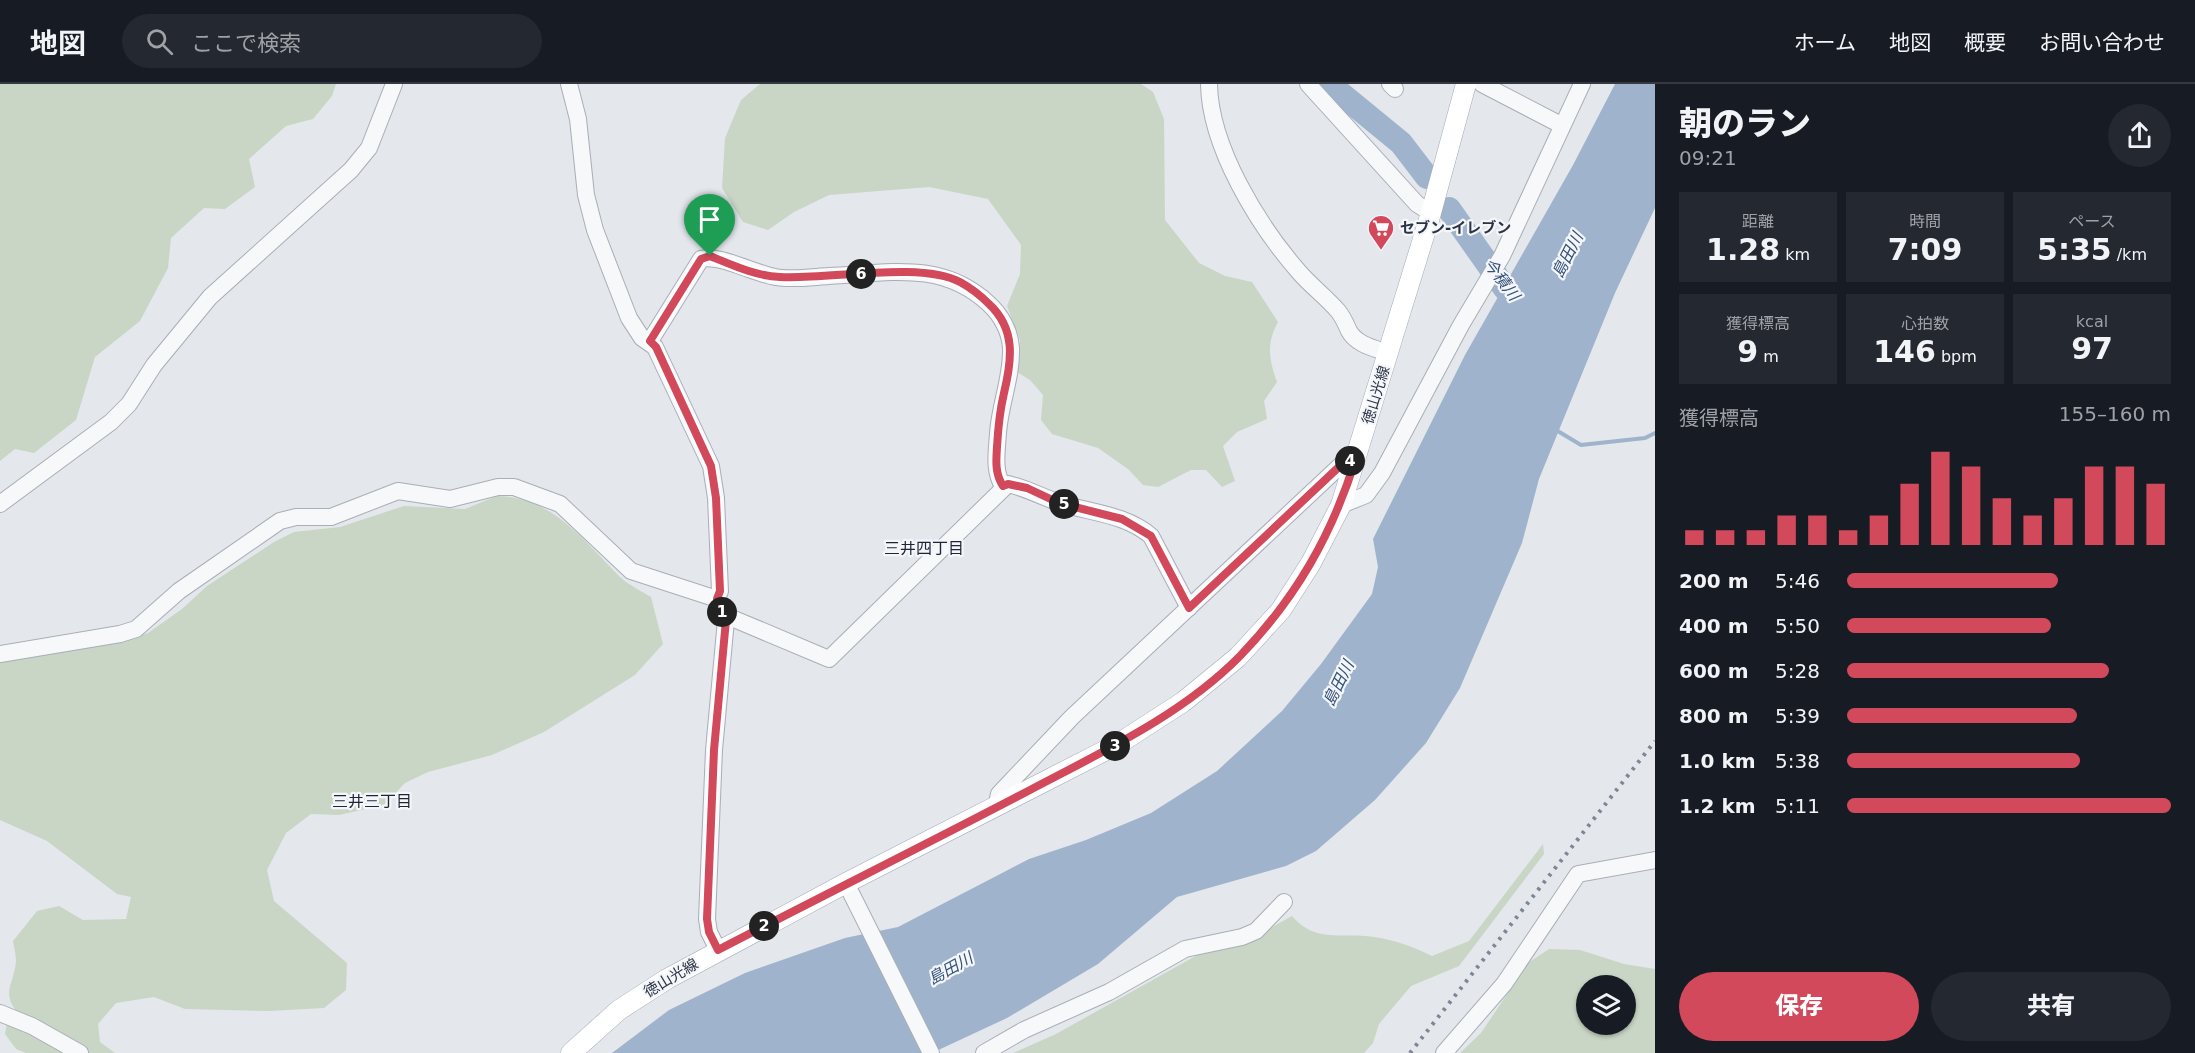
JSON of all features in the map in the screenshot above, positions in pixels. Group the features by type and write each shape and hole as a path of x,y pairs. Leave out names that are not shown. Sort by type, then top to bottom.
{"main road":[{"name":"徳山光線","path":"571,1053 619,1010 718,950 1118,744 1183,702 1238,657 1281,610 1311,563 1341,505 1431,213 1466,84"}],"street":[{"path":"0,504 111,422 129,404 154,365 210,297 351,170 369,148 394,84"},
{"path":"569,84 578,119 586,195 595,230 629,318 642,338 650,341 656,347 711,466 716,498 720,591 717,599 726,620 714,750 707,919 709,932 718,950"},
{"path":"1209,84 1215,125 1226,158 1280,248 1300,274 1340,313 1351,334 1360,343 1388,353"},
{"path":"1308,84 1417,204 1431,213"},
{"path":"1482,84 1562,125"},
{"path":"1341,505 1366,495 1382,473 1461,325 1502,256 1582,84"},
{"path":"650,341 701,259 710,256 747,270 778,277 910,273 960,281 996,310 1006,328 1011,346 1010,372 999,423 996,458 998,478 1003,486"},
{"path":"996,808 999,794 1024,765 1342,464 1356,458"},
{"path":"726,620 734,619 829,659 1003,486 1008,484 1027,488 1059,503 1122,519 1141,528 1151,536 1189,608"},
{"path":"0,654 120,634 136,629 186,586 280,521 296,517 331,517 398,491 450,499 498,487 514,487 547,498 560,504 631,571 717,599"},
{"path":"1444,1053 1504,984 1578,874 1655,860"},
{"path":"846,883 931,1053"},
{"path":"984,1053 1024,1030 1109,992 1185,949 1256,931 1284,902"},
{"path":"0,1013 32,1026 80,1053"}],"green space":[{"path":"0,84 336,84 332,96 313,119 286,126 249,159 255,187 225,209 204,208 171,238 168,268 140,321 95,357 76,420 34,453 15,449 0,461"},
{"path":"760,84 1141,84 1153,92 1164,119 1165,220 1199,263 1225,276 1252,282 1278,322 1270,345 1272,366 1277,382 1264,401 1267,419 1237,432 1223,446 1235,481 1222,487 1206,470 1191,470 1158,487 1143,485 1128,469 1098,448 1052,434 1041,420 1043,395 1030,380 1017,372 1020,340 1007,306 1020,274 1021,245 988,199 929,187 829,195 794,212 768,230 743,222 722,188 725,138 741,100"},
{"path":"497,496 517,498 551,513 566,523 620,577 651,597 663,644 635,675 544,732 492,755 428,772 405,783 384,805 339,815 311,814 286,833 267,870 274,901 347,963 346,990 324,1008 269,1011 185,1009 154,997 116,1003 98,1024 100,1042 115,1053 26,1053 16,1049 5,1034 7,1023 19,1014 13,1007 9,994 16,961 13,941 37,911 59,906 83,920 126,919 131,897 117,894 47,841 0,820 0,661 124,640 148,633 182,609 207,586 274,542 294,532 340,527 404,506 465,509"},
{"path":"1543,844 1544,854 1459,966 1411,986 1379,1024 1373,1043 1364,1053 1013,1053 1056,1034 1201,953 1242,944 1292,916 1301,925 1320,934 1382,938 1404,944 1432,956 1469,941"},
{"path":"1549,949 1580,950 1624,964 1655,969 1655,1053 1460,1053 1481,1033 1528,963"}],"water":[{"name":"島田川","path":"1615,84 1655,84 1655,208 1615,293 1539,479 1522,543 1460,688 1426,743 1375,800 1316,851 1286,866 1177,897 1098,964 1007,1018 932,1053 612,1053 669,1010 745,973 845,938 898,927 1029,859 1086,840 1151,813 1217,771 1282,711 1321,664 1372,594 1378,567 1373,539 1465,355 1573,165"}],"waterway":[{"name":"今積川","path":"1329,84 1401,143 1427,177"},
{"name":"今積川","path":"1449,209 1504,287 1524,311"},
{"path":"1556,430 1581,445 1645,438 1655,433"}],"railway":[{"path":"1410,1053 1655,741"}],"place":[{"name":"セブン-イレブン","path":"1381,251"}],"district":[{"name":"三井四丁目","path":"924,548"},
{"name":"三井三丁目","path":"372,801"}],"route":[{"path":"710,256 747,270 778,277 910,273 946,277 960,281 979,294 996,310 1006,328 1011,346 1010,372 999,423 996,458 998,478 1003,486 1008,484 1027,488 1059,503 1122,519 1141,528 1151,536 1189,608 1342,464 1356,458 1341,505 1311,563 1281,610 1238,657 1183,702 1118,744 718,950 709,932 707,919 714,750 726,620 717,599 720,591 716,542 716,498 711,466 656,347 650,341 701,259 710,256"}]}
